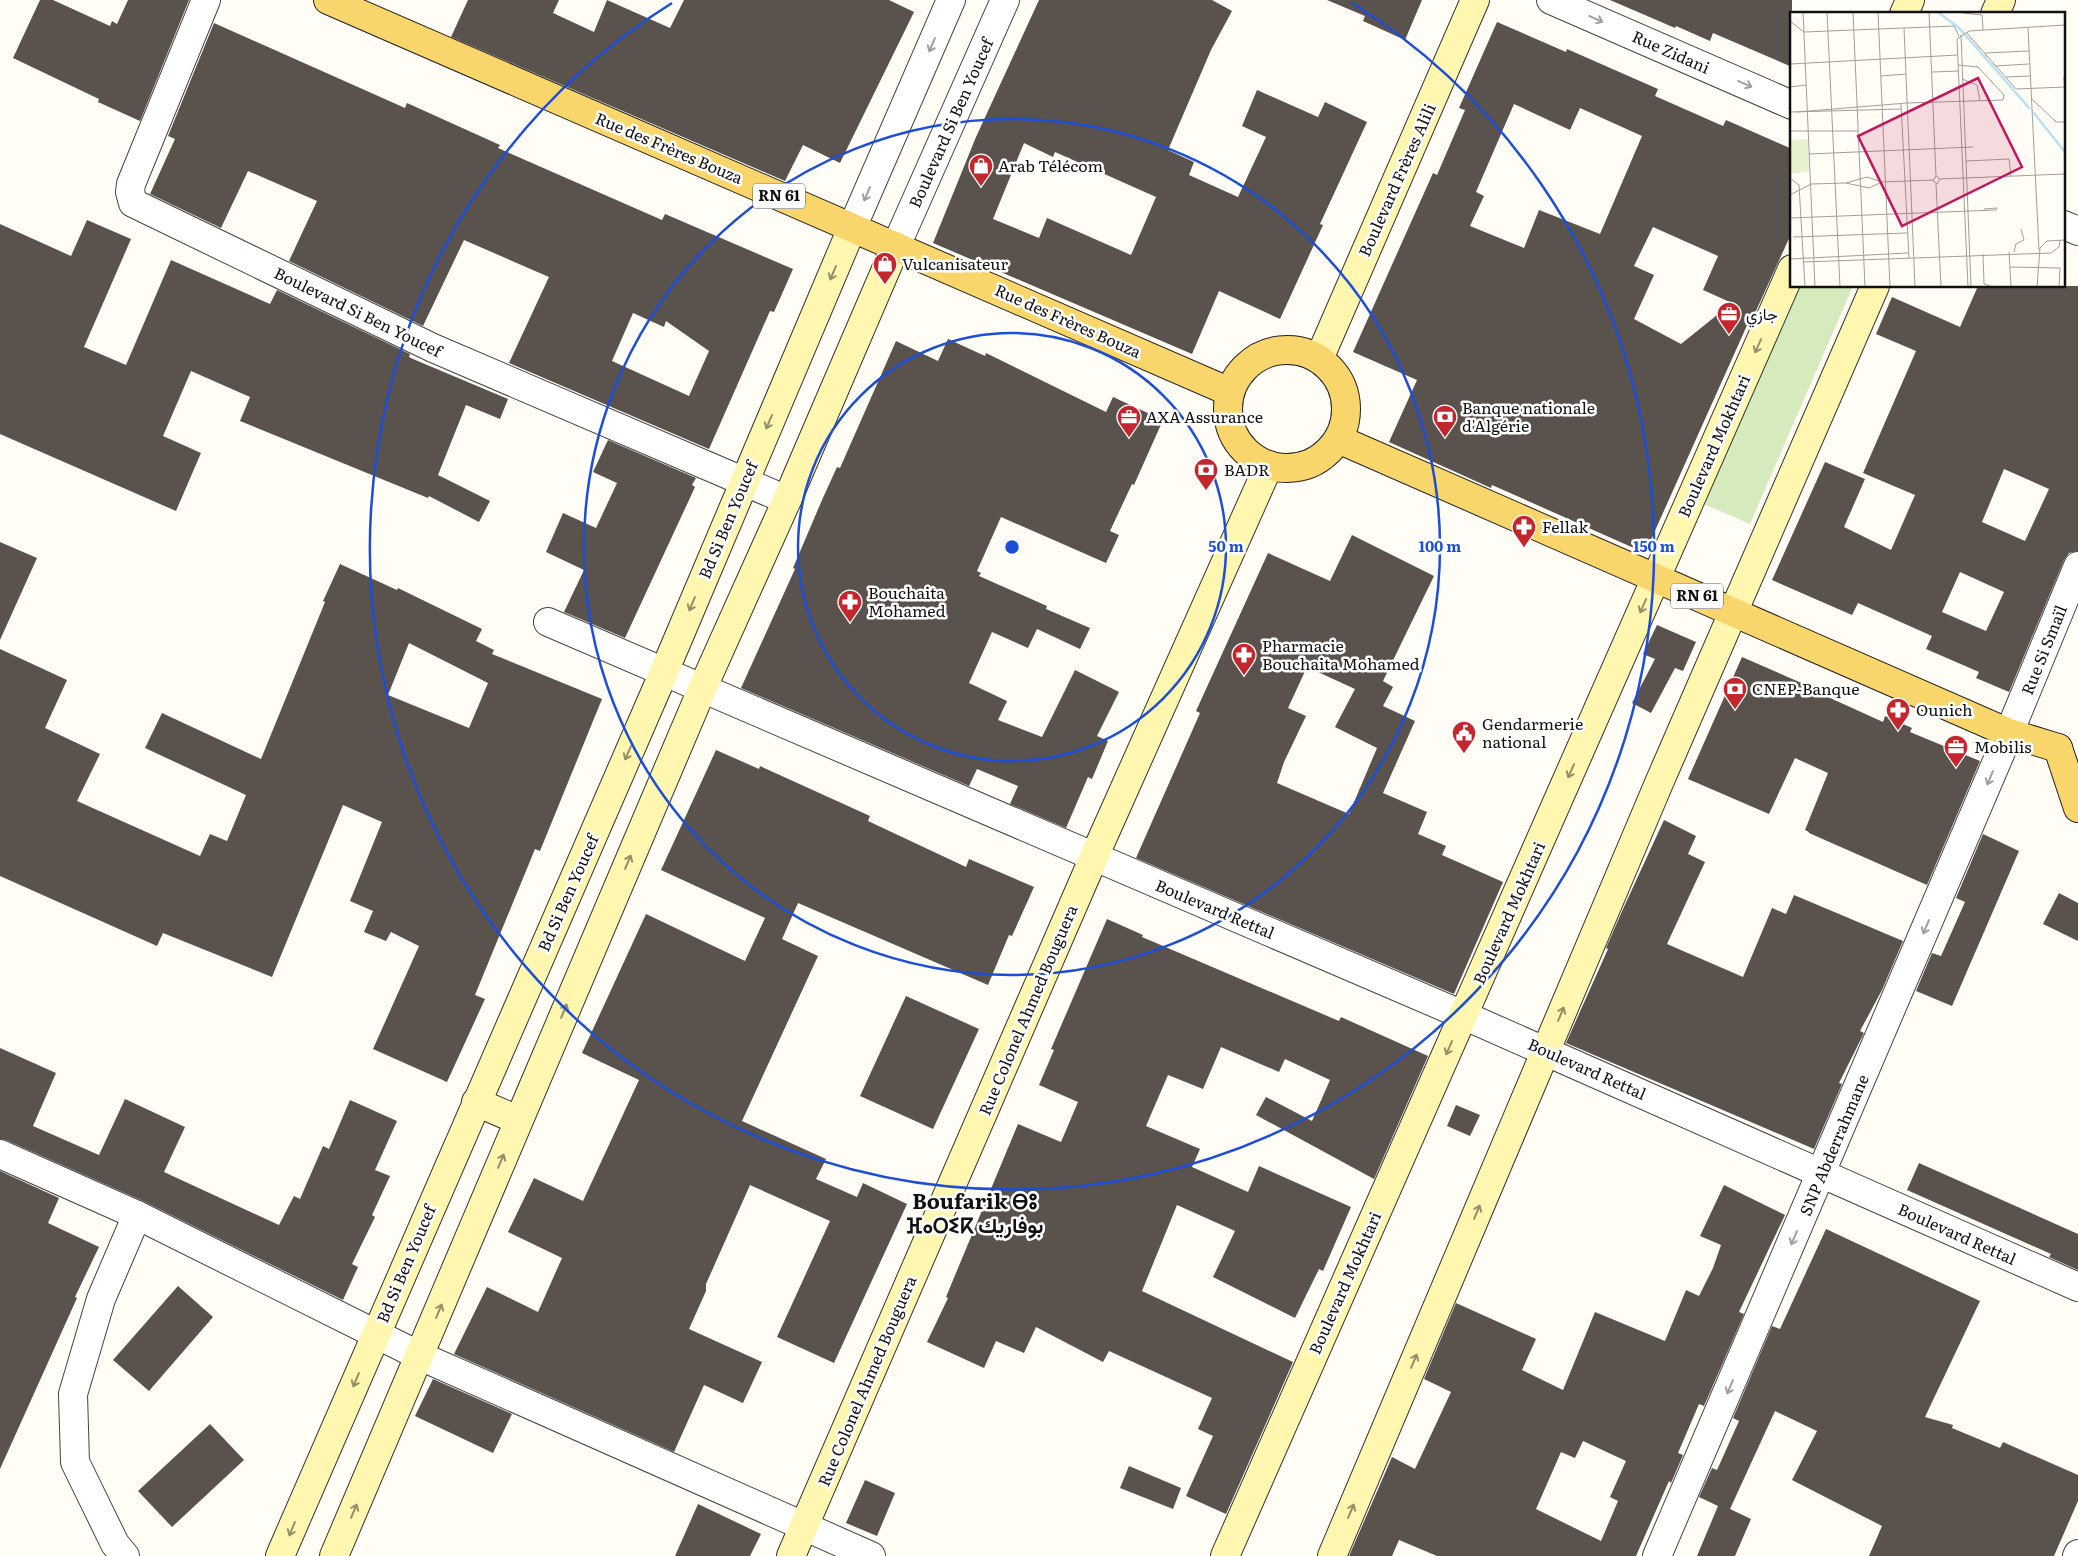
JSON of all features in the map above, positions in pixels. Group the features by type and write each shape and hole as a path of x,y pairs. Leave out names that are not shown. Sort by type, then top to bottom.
{"main road":[{"name":"Rue des Frères Bouza","path":"328,0 1230,392"},
{"path":"1276,350 1298,351 1318,359 1332,371 1342,386 1346,404 1344,422 1338,439 1325,454 1308,464 1288,468 1269,465 1252,457 1239,444 1231,428 1227,410 1230,392 1240,372 1256,358 1276,350"},
{"name":"RN 61","path":"1338,439 2009,733 2068,743"},
{"path":"2068,743 2078,808"}],"street":[{"name":"Boulevard Si Ben Youcef","path":"206,0 131,184 130,192 133,203 433,348 787,500"},
{"path":"852,228 951,0"},
{"name":"Boulevard Si Ben Youcef","path":"896,246 1005,0"},
{"name":"Boulevard Frères Alili","path":"1318,359 1475,0"},
{"name":"Rue Zidani","path":"1551,0 1790,104"},
{"path":"1905,12 1910,0"},
{"path":"1995,12 2000,0"},
{"path":"2066,226 2078,231"},
{"name":"Bd Si Ben Youcef","path":"280,1556 664,672 852,228"},
{"path":"334,1556 703,688 787,500 896,246"},
{"name":"Boulevard Mokhtari","path":"1225,1556 1790,274"},
{"path":"1332,1556 1545,1051 1874,288"},
{"name":"Rue Colonel Ahmed Bouguera","path":"791,1556 1094,857 1269,465"},
{"name":"Rue Si Smaïl","path":"2009,733 2078,566"},
{"name":"Boulevard Rettal","path":"548,622 1463,1015 2078,1287"},
{"name":"SNP Abderrahmane","path":"1657,1556 2009,733"},
{"path":"476,1102 518,1120"},
{"path":"0,1154 137,1216 420,1356 804,1528 871,1556"},
{"path":"125,1556 115,1544 75,1462 73,1394 101,1299 137,1216"}],"green space":[{"path":"1797,288 1852,288 1750,524 1704,504"}],"building":[{"path":"40,0 53,0 110,26 112,21 117,24 128,0 189,0 140,121 98,102 99,99 13,58"},
{"path":"468,0 559,0 553,13 594,32 607,0 670,28 684,0 889,0 914,12 840,163 803,145 785,181 451,37"},
{"path":"1039,0 1212,0 1232,11 1211,50 1168,150 1194,162 1189,175 1238,197 1266,137 1242,126 1257,90 1318,117 1325,102 1367,122 1320,224 1323,225 1280,319 1219,291 1192,354 933,243 976,137","holes":["1024,143 1053,157 1055,152 1156,197 1131,255 1047,218 1039,238 993,219"]},
{"path":"1327,0 1422,0 1405,40 1363,21 1365,16"},
{"path":"1610,0 1792,0 1792,12 1790,12 1790,66 1713,33 1710,41 1676,26 1675,28"},
{"path":"1497,22 1566,52 1567,49 1658,89 1655,96 1723,126 1726,120 1790,148 1790,236 1755,313 1753,312 1645,553 1492,485 1491,488 1389,442 1417,380 1353,352 1433,173 1437,175 1465,110 1459,108","holes":["1514,104 1570,130 1580,108 1642,136 1600,234 1539,210 1524,248 1470,226 1484,196 1476,192","1653,227 1718,256 1703,290 1732,303 1681,344 1634,319 1654,275 1634,266"]},
{"path":"214,23 405,108 407,103 500,145 498,148 662,220 665,214 793,269 774,312 770,311 709,449 509,363 549,277 464,240 423,326 289,261 317,201 248,171 221,228 150,194 175,139 168,136","holes":["633,313 664,327 666,321 709,351 689,396 612,361"]},
{"path":"87,220 131,239 84,347 126,365 171,260 270,304 277,290 410,354 409,357 413,359 508,399 500,419 466,405 438,475 490,501 479,522 429,496 428,498 240,421 250,397 191,371 163,436 201,453 176,511 0,434 0,224 71,256"},
{"path":"2066,286 2078,286 2078,551 2069,553 2064,560 2009,692 1976,678 1979,672 1926,649 1932,636 1858,603 1852,615 1772,580 1825,462 1865,479 1844,527 1891,550 1915,495 1863,473 1916,351 1876,334 1892,297 1960,327 1977,288 2066,288","holes":["2004,469 2049,489 2025,541 1982,522","1960,572 2004,592 1986,631 1942,612"]},
{"path":"948,339 985,356 986,353 1106,412 1113,397 1163,420 1134,485 1132,484 1110,531 1119,535 1106,563 1001,517 977,571 981,573 979,576 1047,606 1046,609 1090,628 1080,649 1037,629 1028,648 992,632 969,683 1007,701 998,720 1042,737 1075,670 1119,692 1097,736 1108,741 1092,779 1088,777 1066,828 1010,804 1018,786 977,769 969,786 741,688 795,569 793,568 822,500 837,467 840,468 896,341 938,361"},
{"path":"608,440 696,478 692,485 695,487 625,638 564,612 584,570 546,552 563,513 596,528 617,483 593,472"},
{"path":"1352,535 1434,576 1383,681 1393,687 1383,706 1415,721 1383,793 1427,812 1418,834 1446,846 1442,855 1503,882 1454,994 1136,858 1200,713 1196,711 1268,553 1330,581","holes":["1307,667 1355,689 1335,727 1377,748 1349,814 1277,783 1284,762 1306,716 1288,708"]},
{"path":"0,542 37,558 0,640"},
{"path":"340,564 397,590 398,588 482,629 476,641 494,650 492,654 602,699 540,851 535,849 475,995 485,999 447,1082 373,1049 419,946 391,932 386,941 364,932 373,911 350,901 382,822 343,805 272,977 163,933 157,946 0,876 0,649 67,680 45,728 100,754 77,801 200,856 210,834 227,841 246,795 145,748 162,713 261,759 325,602 323,601","holes":["409,643 488,683 469,728 388,695"]},
{"path":"1657,625 1696,642 1683,671 1675,668 1651,713 1632,703 1655,659 1643,654"},
{"path":"1742,657 1829,695 1828,697 1883,722 1885,716 1912,728 1910,732 1980,761 1927,885 1805,830 1828,773 1795,758 1769,814 1688,779"},
{"path":"716,750 759,769 760,766 870,816 868,821 966,867 969,859 1034,887 1012,936 1009,935 988,985 798,903 782,939 818,956 742,1121 826,1159 816,1179 857,1197 863,1183 907,1204 834,1363 777,1337 830,1221 750,1185 706,1284 706,1291 689,1329 762,1362 743,1403 704,1385 674,1452 454,1354 487,1287 538,1312 562,1258 508,1232 534,1178 583,1201 639,1080 582,1053 646,914 745,961 765,918 661,870"},
{"path":"1664,820 1696,836 1688,854 1705,862 1667,944 1743,977 1772,908 1786,914 1794,895 1903,941 1882,990 1860,1031 1864,1033 1839,1083 1842,1084 1814,1149 1566,1043 1608,949 1606,948 1623,909"},
{"path":"1983,834 2019,851 1952,1006 1916,991 1932,953 1941,956 1965,902 1956,898"},
{"path":"2059,893 2078,903 2078,941 2043,924"},
{"path":"1107,919 1143,935 1142,937 1339,1021 1341,1017 1428,1056 1374,1179 1256,1115 1266,1097 1312,1121 1330,1080 1285,1059 1279,1072 1221,1047 1203,1089 1168,1075 1146,1126 1200,1149 1192,1167 1248,1192 1259,1166 1351,1207 1323,1271 1319,1269 1295,1318 1213,1277 1235,1231 1177,1205 1142,1291 1293,1362 1226,1514 1186,1496 1213,1436 1198,1429 1212,1398 1109,1351 1103,1362 1036,1327 1024,1353 996,1341 984,1368 927,1342 948,1298 946,1297 1018,1124 1061,1142 1078,1102 1039,1085 1054,1050 1051,1049"},
{"path":"906,996 979,1029 933,1129 860,1096"},
{"path":"0,1048 56,1073 33,1126 99,1155 125,1099 185,1127 164,1172 279,1225 294,1196 300,1199 323,1146 329,1149 350,1100 397,1121 375,1170 390,1176 372,1215 375,1217 352,1264 358,1267 343,1300 143,1201 0,1139"},
{"path":"1456,1105 1480,1115 1470,1136 1447,1126"},
{"path":"1919,1163 2078,1234 2078,1270 2049,1257 2051,1254 1907,1190"},
{"path":"0,1171 59,1198 48,1223 99,1247 75,1297 77,1298 0,1469"},
{"path":"1724,1185 1785,1215 1739,1312 1744,1314 1704,1406 1699,1404 1678,1453 1683,1455 1671,1483 1669,1481 1636,1556 1437,1556 1399,1540 1392,1556 1349,1556 1392,1457 1415,1469 1451,1392 1424,1379 1456,1303 1536,1339 1522,1370 1563,1390 1595,1312 1665,1341 1686,1290 1699,1296 1713,1268 1721,1245 1700,1236","holes":["1583,1441 1626,1461 1610,1497 1618,1501 1601,1541 1536,1509 1561,1452 1575,1458"]},
{"path":"1826,1229 1980,1301 1925,1417 1953,1425 1952,1428 2000,1448 2003,1442 2078,1475 2078,1501 2054,1556 1869,1556 1882,1526 1792,1480 1817,1431 1775,1411 1730,1509 1751,1519 1735,1556 1697,1556 1718,1506 1699,1497 1712,1468 1717,1470 1739,1421 1733,1418 1772,1326 1780,1329"},
{"path":"178,1286 213,1317 149,1391 113,1360"},
{"path":"433,1379 512,1414 493,1453 415,1416"},
{"path":"210,1424 244,1460 172,1527 138,1491"},
{"path":"1129,1466 1181,1488 1173,1509 1120,1488"},
{"path":"865,1480 895,1493 877,1536 846,1523"},
{"path":"698,1504 761,1534 750,1556 675,1556"}],"place":[{"name":"Arab Télécom","path":"981,187"},
{"name":"Vulcanisateur","path":"885,285"},
{"name":"جازي","path":"1729,335"},
{"name":"AXA Assurance","path":"1129,438"},
{"name":"Banque nationale d'Algérie","path":"1445,438"},
{"name":"BADR","path":"1206,491"},
{"name":"Fellak","path":"1524,548"},
{"name":"Bouchaita Mohamed","path":"850,623"},
{"name":"Pharmacie Bouchaita Mohamed","path":"1244,676"},
{"name":"CNEP-Banque","path":"1735,710"},
{"name":"Ounich","path":"1898,731"},
{"name":"Gendarmerie national","path":"1464,754"},
{"name":"Mobilis","path":"1956,768"}],"district":[{"name":"Boufarik ⴱⵓ ⴼⴰⵔⵉⴽ بوفاريك","path":"975,1214"}]}
